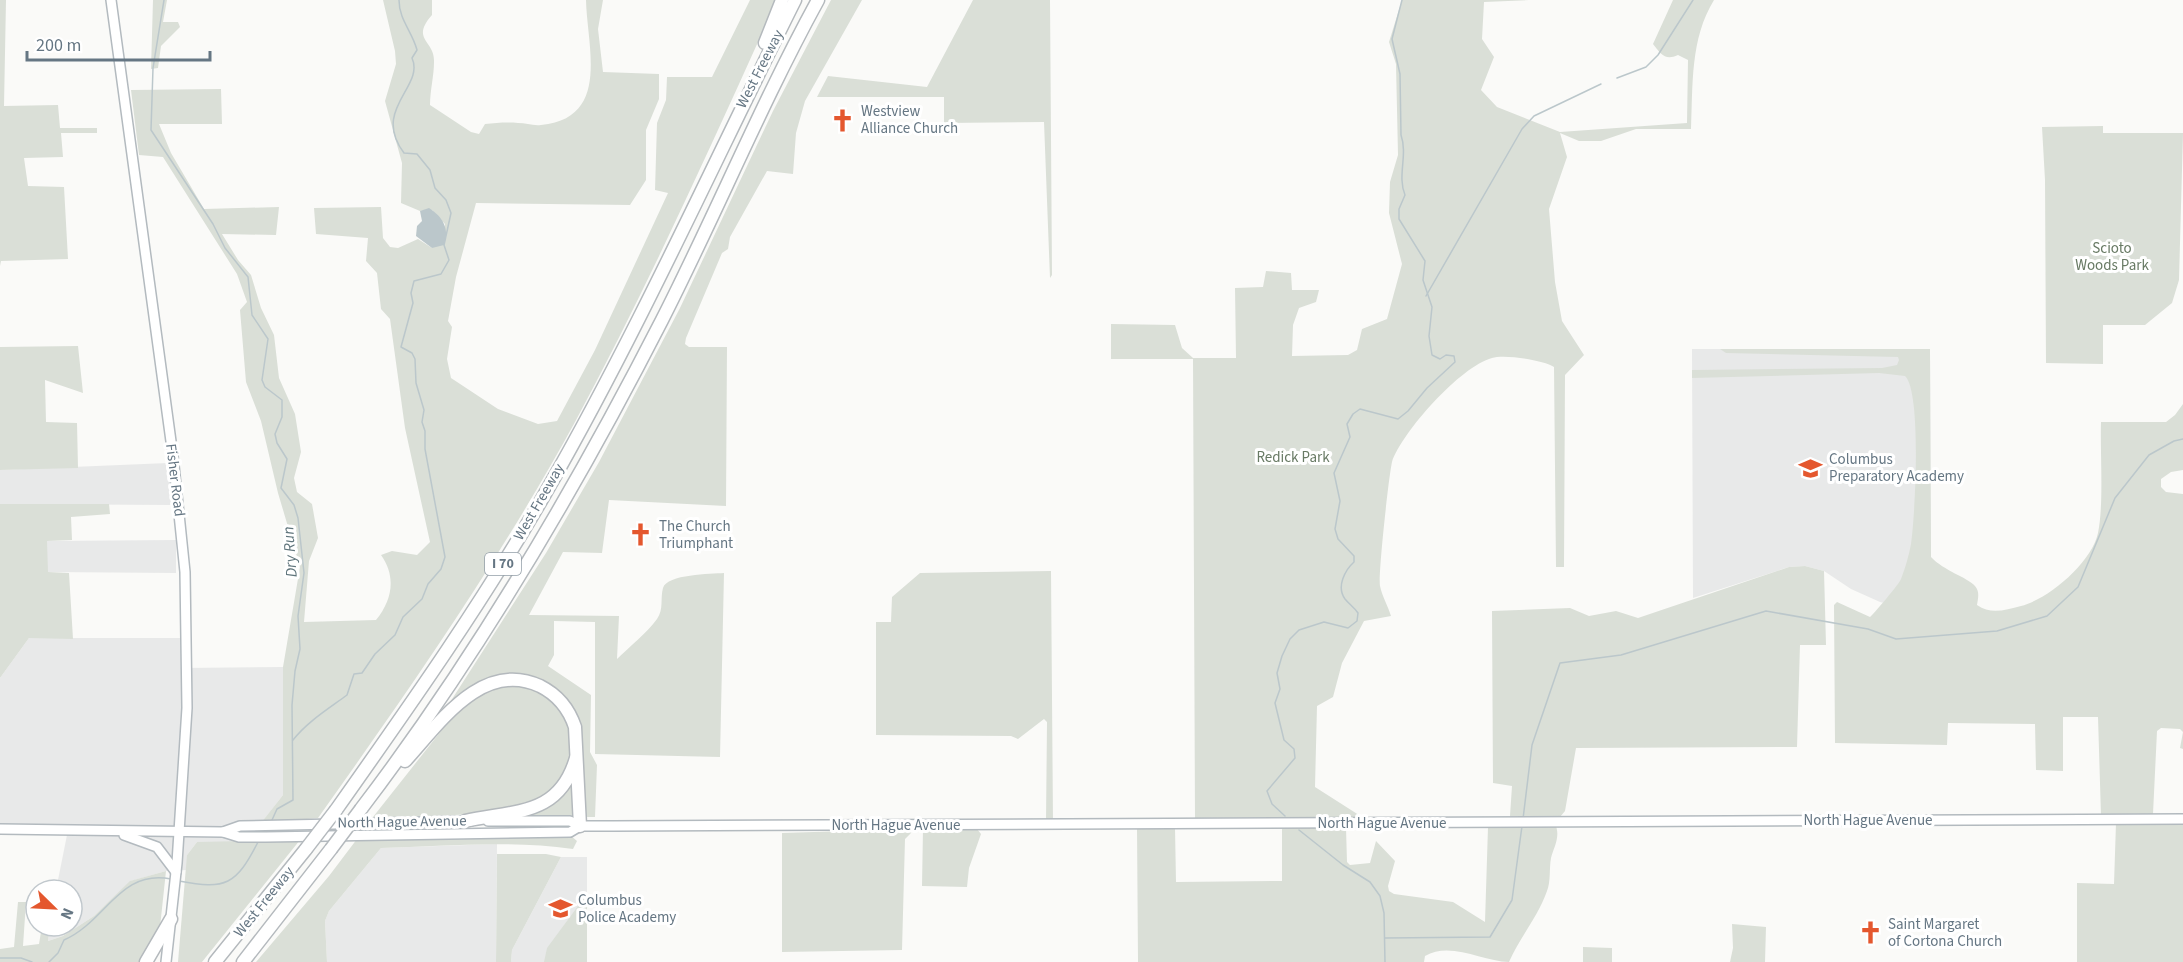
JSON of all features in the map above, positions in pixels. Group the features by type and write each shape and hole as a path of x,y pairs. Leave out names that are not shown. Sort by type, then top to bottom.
{"highway":[{"path":"732,125 782,0"},
{"name":"West Freeway","path":"215,962 336,810 441,660 550,486 647,305 732,125 795,0"},
{"name":"West Freeway","path":"243,962 378,787 500,607 593,448 664,316 818,0"},
{"path":"378,787 399,768 456,705 471,694 496,681 525,681 558,698 572,717 578,748 580,826"},
{"path":"465,821 515,814 548,801 569,777 578,748"},
{"path":"146,962 171,919"}],"main road":[{"name":"Fisher Road","path":"111,0 183,544 188,649 179,833 166,962"},
{"name":"North Hague Avenue","path":"0,829 179,833 223,832 240,826 465,821 570,821 580,826 2183,819"},
{"name":"North Hague Avenue","path":"223,832 239,837 570,832 580,826"},
{"path":"115,831 157,847 176,872"}],"shaded area":[{"path":"429,208 438,215 446,229 444,245 432,248 416,236 417,226 422,221 420,211"},
{"name":"Columbus Preparatory Academy","path":"1692,349 1930,349 1931,616 1880,602 1851,589 1824,571 1805,566 1789,567 1693,598"},
{"path":"168,463 172,505 0,504 0,470"},
{"path":"176,540 176,573 47,572 47,541"},
{"path":"29,638 181,638 182,668 283,667 283,795 246,843 197,842 187,855 187,870 166,871 131,881 84,922 84,878 58,878 67,835 0,832 0,678"},
{"path":"497,844 496,962 327,962 325,921 329,911 381,848"},
{"name":"Columbus Police Academy","path":"561,857 587,857 587,962 511,962 512,950"}],"green space":[{"path":"0,0 6,0 4,106 58,105 60,128 97,128 97,133 61,133 63,157 24,158 28,186 64,187 68,259 1,261 0,266"},
{"path":"153,0 167,0 163,22 178,22 180,27 161,46 158,68 151,69"},
{"path":"383,0 432,0 432,15 423,30 434,62 430,105 471,132 479,134 485,124 541,125 563,120 578,109 586,95 590,78 591,58 586,0 603,0 598,29 603,72 659,74 659,99 646,130 646,180 630,205 476,203 456,277 448,321 452,327 447,359 451,378 498,409 538,424 557,421 595,350 668,193 655,190 657,123 666,100 667,77 712,77 750,0 777,0 629,318 575,422 516,525 419,673 318,818 261,823 283,795 283,667 300,567 278,493 261,421 246,382 240,310 247,302 237,274 163,157 139,155 131,90 221,89 222,124 159,124 171,153 204,209 279,207 276,235 222,234 238,260 251,275 261,308 274,335 279,378 295,414 301,452 294,478 297,492 312,504 318,538 309,561 304,622 376,620 386,604 391,588 389,571 381,555 392,551 417,555 430,542 405,428 390,319 381,309 377,273 366,261 368,238 316,234 314,208 381,207 383,238 390,247 398,248 418,239 432,248 445,232 445,224 432,210 420,211 401,203 402,163 385,101 396,64 395,51"},
{"path":"831,0 862,0 805,101 796,133 793,174 767,171 730,237 728,249 722,253 686,338 685,344 689,347 727,347 726,506 609,500 602,553 563,552 529,615 619,616 617,659 657,619 666,583 681,577 724,573 720,757 595,754 595,622 554,621 554,655 548,666 591,695 590,752 597,765 595,817 583,817 583,741 577,719 521,677 445,710 546,553 599,462 680,308 773,111"},
{"path":"973,0 1050,0 1052,275 1050,278 1044,122 944,123 944,97 817,97 828,76 927,87"},
{"name":"Redick Park","path":"1402,0 1529,0 1484,2 1482,39 1494,57 1481,90 1497,107 1560,132 1687,123 1688,60 1678,55 1666,57 1653,44 1673,0 1714,0 1706,15 1697,46 1691,129 1636,129 1601,141 1579,141 1560,133 1567,157 1549,209 1555,282 1562,321 1584,355 1565,375 1564,567 1556,567 1554,367 1524,358 1492,358 1465,373 1449,387 1420,418 1398,449 1392,462 1380,578 1381,590 1391,616 1364,621 1342,663 1333,697 1317,706 1315,787 1362,817 1195,818 1193,359 1111,359 1111,324 1175,325 1182,348 1193,358 1236,358 1235,288 1263,287 1266,271 1291,273 1292,290 1319,290 1316,302 1299,308 1293,325 1292,356 1348,355 1357,350 1362,329 1387,319 1402,264 1389,213 1390,182 1398,155 1396,64 1389,42"},
{"name":"Scioto Woods Park","path":"2103,126 2103,133 2183,133 2179,280 2172,303 2145,325 2103,325 2103,364 2046,363 2045,180 2042,127"},
{"path":"78,346 83,393 45,380 46,422 77,423 78,468 0,470 0,347"},
{"path":"1720,349 1930,349 1931,557 1975,586 1978,591 1977,605 1993,611 2021,606 2044,596 2068,578 2094,544 2098,533 2101,508 2101,422 2166,422 2183,404 2183,470 2171,472 2161,479 2161,487 2166,492 2183,494 2183,732 2180,729 2161,728 2157,731 2153,814 2101,816 2098,717 2063,717 2063,771 2036,770 2035,724 1948,723 1947,745 1835,743 1834,605 1837,602 1870,617 1899,582 1910,548 1913,530 1916,456 1914,405 1910,387 1905,376 1879,373 1692,378 1692,370 1882,368 1897,365 1899,360 1898,357 1726,353"},
{"path":"0,504 109,504 110,514 71,517 72,540 47,541 48,572 69,573 73,639 29,638 0,678"},
{"path":"1805,566 1824,571 1826,645 1800,645 1797,747 1576,748 1565,811 1560,817 1510,816 1512,786 1493,783 1492,611 1570,608 1589,616 1616,611 1638,618 1789,567"},
{"path":"1051,571 1053,822 1046,822 1047,722 1044,719 1018,739 1011,736 876,735 876,622 891,622 892,597 920,573"},
{"path":"502,684 534,688 549,696 560,708 568,722 572,738 572,754 568,769 560,784 548,796 534,803 514,808 438,816 373,817 460,707 477,695"},
{"path":"2183,732 2183,749 2180,748"},
{"path":"575,775 577,817 522,817 522,814"},
{"path":"2116,823 2183,824 2183,962 2077,962 2077,883 2114,884"},
{"path":"1556,826 1557,838 1551,858 1547,891 1539,910 1509,962 1456,951 1445,951 1425,956 1424,962 1138,962 1137,828 1175,828 1176,882 1282,881 1282,828 1346,828 1347,862 1350,865 1370,863 1376,841 1395,861 1388,886 1389,891 1394,894 1453,902 1485,922 1488,827"},
{"path":"909,829 911,833 905,839 902,950 782,952 782,833"},
{"path":"923,829 977,829 981,834 969,868 967,887 922,886"},
{"path":"570,835 577,841 573,849 501,844 381,848 329,911 325,921 327,962 256,962 329,876 357,839"},
{"path":"300,840 202,962 178,962 187,855 197,842"},
{"path":"497,854 546,854 561,857 512,950 511,962 496,962"},
{"path":"166,871 160,927 141,962 0,962 0,949 14,947 18,902 24,902 23,946 39,944 40,938 48,938 48,941 57,938 84,938 84,922 94,916 130,881"},
{"path":"584,898 587,900 587,962 544,962 547,948"},
{"path":"1732,924 1766,927 1765,962 1730,962 1733,948"},
{"path":"1583,947 1612,948 1612,962 1583,962"}],"waterway":[{"name":"Dry Run","path":"164,0 153,68 151,130 213,224 225,248 248,277 252,315 268,339 262,380 265,387 282,400 282,417 275,434 277,443 287,459 281,488 294,505 298,518 304,573 298,616 300,649 295,671 292,705 293,800 277,809 272,820"},
{"path":"293,740 311,722 347,695 354,674 362,673 375,654 395,635 403,617 422,599 428,584 441,569 445,557 425,449 425,431 422,422 424,410 416,383 415,359 412,353 401,347 413,303 411,293 414,281 441,274 449,260 444,245 451,213 446,200 435,188 430,170 417,154 404,153 395,137 393,124 395,111 412,79 414,69 412,58 417,50 403,20 399,0"},
{"path":"1285,816 1272,804 1267,791 1295,758 1294,749 1284,740 1275,703 1280,689 1277,673 1282,656 1290,639 1299,630 1324,622 1348,628 1357,621 1358,613 1345,599 1341,589 1343,579 1354,562 1354,556 1338,539 1335,529 1340,501 1334,473 1350,437 1347,424 1353,414 1360,409 1398,419 1455,362 1454,356 1446,355 1440,359 1432,355 1429,336 1432,307 1423,280 1425,261 1399,219 1399,209 1405,195 1402,180 1403,143 1400,74 1392,39 1402,0"},
{"path":"1617,78 1646,67 1658,55 1693,0"},
{"path":"1426,296 1522,129 1534,116 1601,84"},
{"path":"1523,819 1532,745 1560,663 1621,655 1766,611 1868,629 1896,639 1997,631 2047,616 2078,587 2115,498 2149,455 2174,441 2183,439"},
{"path":"1385,938 1490,937 1512,900 1522,826"},
{"path":"1299,830 1343,865 1370,882 1380,896 1384,913 1385,962"},
{"name":"Dry Run","path":"179,881 208,885 228,881 243,868 258,842"},
{"name":"Dry Run","path":"49,962 58,953 64,940 79,932 126,889 138,882 153,878 171,879"},
{"name":"Dry Run","path":"0,958 21,958 32,962"}],"place":[{"name":"Westview Alliance Church","path":"843,120"},
{"name":"Columbus Preparatory Academy","path":"1811,468"},
{"name":"The Church Triumphant","path":"641,535"},
{"name":"Columbus Police Academy","path":"560,909"},
{"name":"Saint Margaret of Cortona Church","path":"1870,933"}]}
